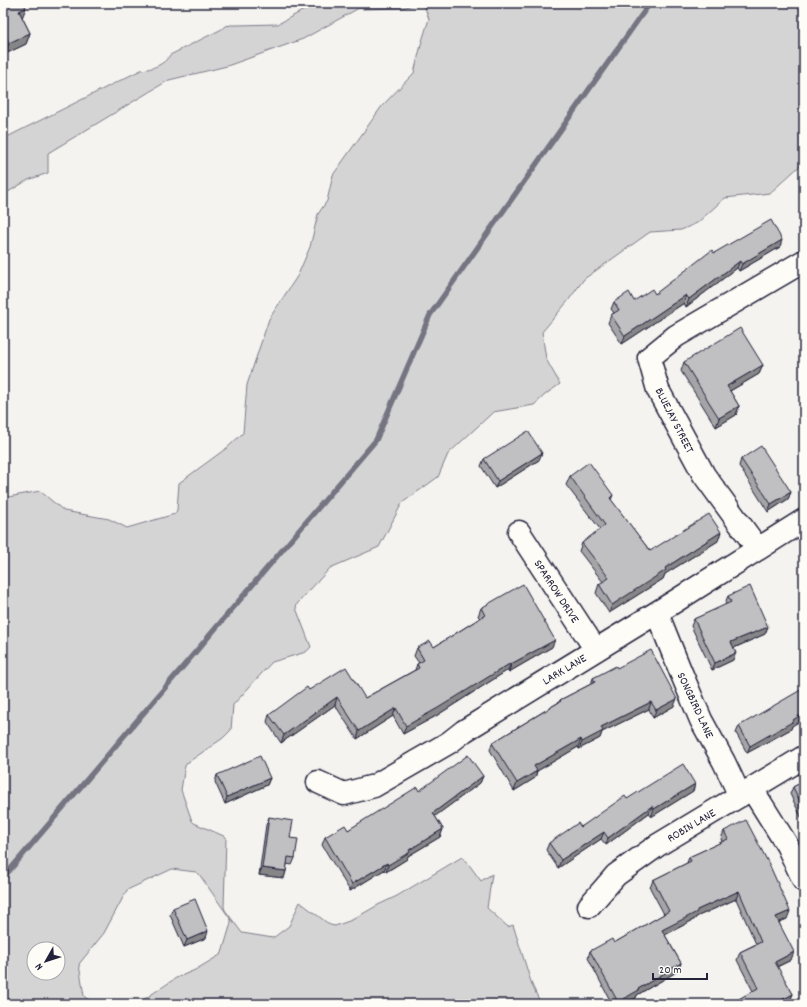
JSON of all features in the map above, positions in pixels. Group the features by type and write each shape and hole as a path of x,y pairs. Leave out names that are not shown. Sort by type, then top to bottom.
{"street":[{"name":"BLUEJAY STREET","path":"758,549 704,475 658,390 649,358 676,336 804,261"},
{"name":"LARK LANE","path":"318,782 344,794 374,786 450,742 464,731 657,613 804,520"},
{"name":"SPARROW DRIVE","path":"519,532 596,650"},
{"name":"SONGBIRD LANE","path":"657,613 702,720 724,762 787,845 804,881"},
{"name":"ROBIN LANE","path":"589,906 616,875 658,845 804,757"}],"shaded area":[{"path":"307,3 420,3 402,8 359,8 303,39 227,66 169,80 48,153 48,173 28,180 3,195 3,139 141,70 157,66 170,55 228,25 278,24 304,10"},
{"path":"420,3 804,3 804,162 770,193 725,198 697,223 681,230 650,232 584,279 542,332 546,359 560,384 534,405 493,412 448,454 438,477 402,503 379,547 330,568 297,604 296,608 311,647 306,652 272,662 233,705 231,730 223,738 187,763 185,766 181,790 192,821 226,837 224,907 242,933 273,938 289,926 300,902 330,925 335,926 352,920 397,896 462,857 481,881 492,874 487,908 508,927 513,925 532,985 541,1004 137,1004 176,978 195,970 220,955 222,953 231,923 231,920 199,874 196,872 172,869 127,890 104,933 79,964 84,996 95,1004 3,1004 3,498 40,491 64,511 109,519 127,528 175,514 177,510 179,483 228,447 243,433 247,385 269,319 298,275 310,247 318,214 327,201 333,175 382,106 414,73 429,19 424,5"}],"building":[{"path":"3,3 24,3 26,8 19,11 30,33 9,43 3,30"},
{"path":"771,220 782,240 742,264 740,261 689,299 686,295 625,336 611,315 619,310 614,302 629,292 634,301 652,289 655,294 712,250 714,253"},
{"path":"740,328 763,365 727,386 739,406 719,418 684,362"},
{"path":"528,431 542,453 498,481 484,459"},
{"path":"761,446 791,492 771,504 741,459"},
{"path":"589,462 613,495 610,498 650,551 709,514 721,532 665,568 666,570 612,605 599,584 609,578 582,543 605,525 570,476"},
{"path":"523,584 555,640 511,663 406,726 396,708 359,731 337,697 284,735 269,715 307,687 309,690 346,667 365,698 419,668 417,664 424,660 417,648 430,641 434,647 485,615 481,608"},
{"path":"750,586 768,627 731,642 736,653 715,663 694,619 731,602 728,596"},
{"path":"651,650 677,699 656,710 651,702 601,727 603,731 582,742 581,739 534,766 537,771 517,783 492,743 561,701 560,700 595,682 593,678 616,666 617,668"},
{"path":"804,688 804,713 793,720 794,721 750,746 739,726"},
{"path":"468,755 483,776 433,813 443,829 409,850 410,852 388,865 387,863 352,884 325,837 345,825 348,830 417,787 419,791"},
{"path":"260,756 270,778 227,797 217,775"},
{"path":"683,764 695,784 654,809 652,806 608,838 604,832 561,860 549,843 578,823 581,827 625,796 627,799"},
{"path":"804,781 804,810 793,787"},
{"path":"269,817 293,821 290,838 298,839 295,858 288,857 286,871 262,868"},
{"path":"746,820 770,866 790,911 776,917 794,952 775,962 793,994 780,1001 781,1004 732,1003 758,988 740,952 761,942 739,891 697,910 697,912 662,930 681,963 618,1002 590,951 612,939 614,943 669,911 653,880 691,861 689,857 728,839 724,831"},
{"path":"195,899 208,931 187,940 173,908"}],"waterway":[{"path":"3,878 376,440 430,315 650,3"}]}
